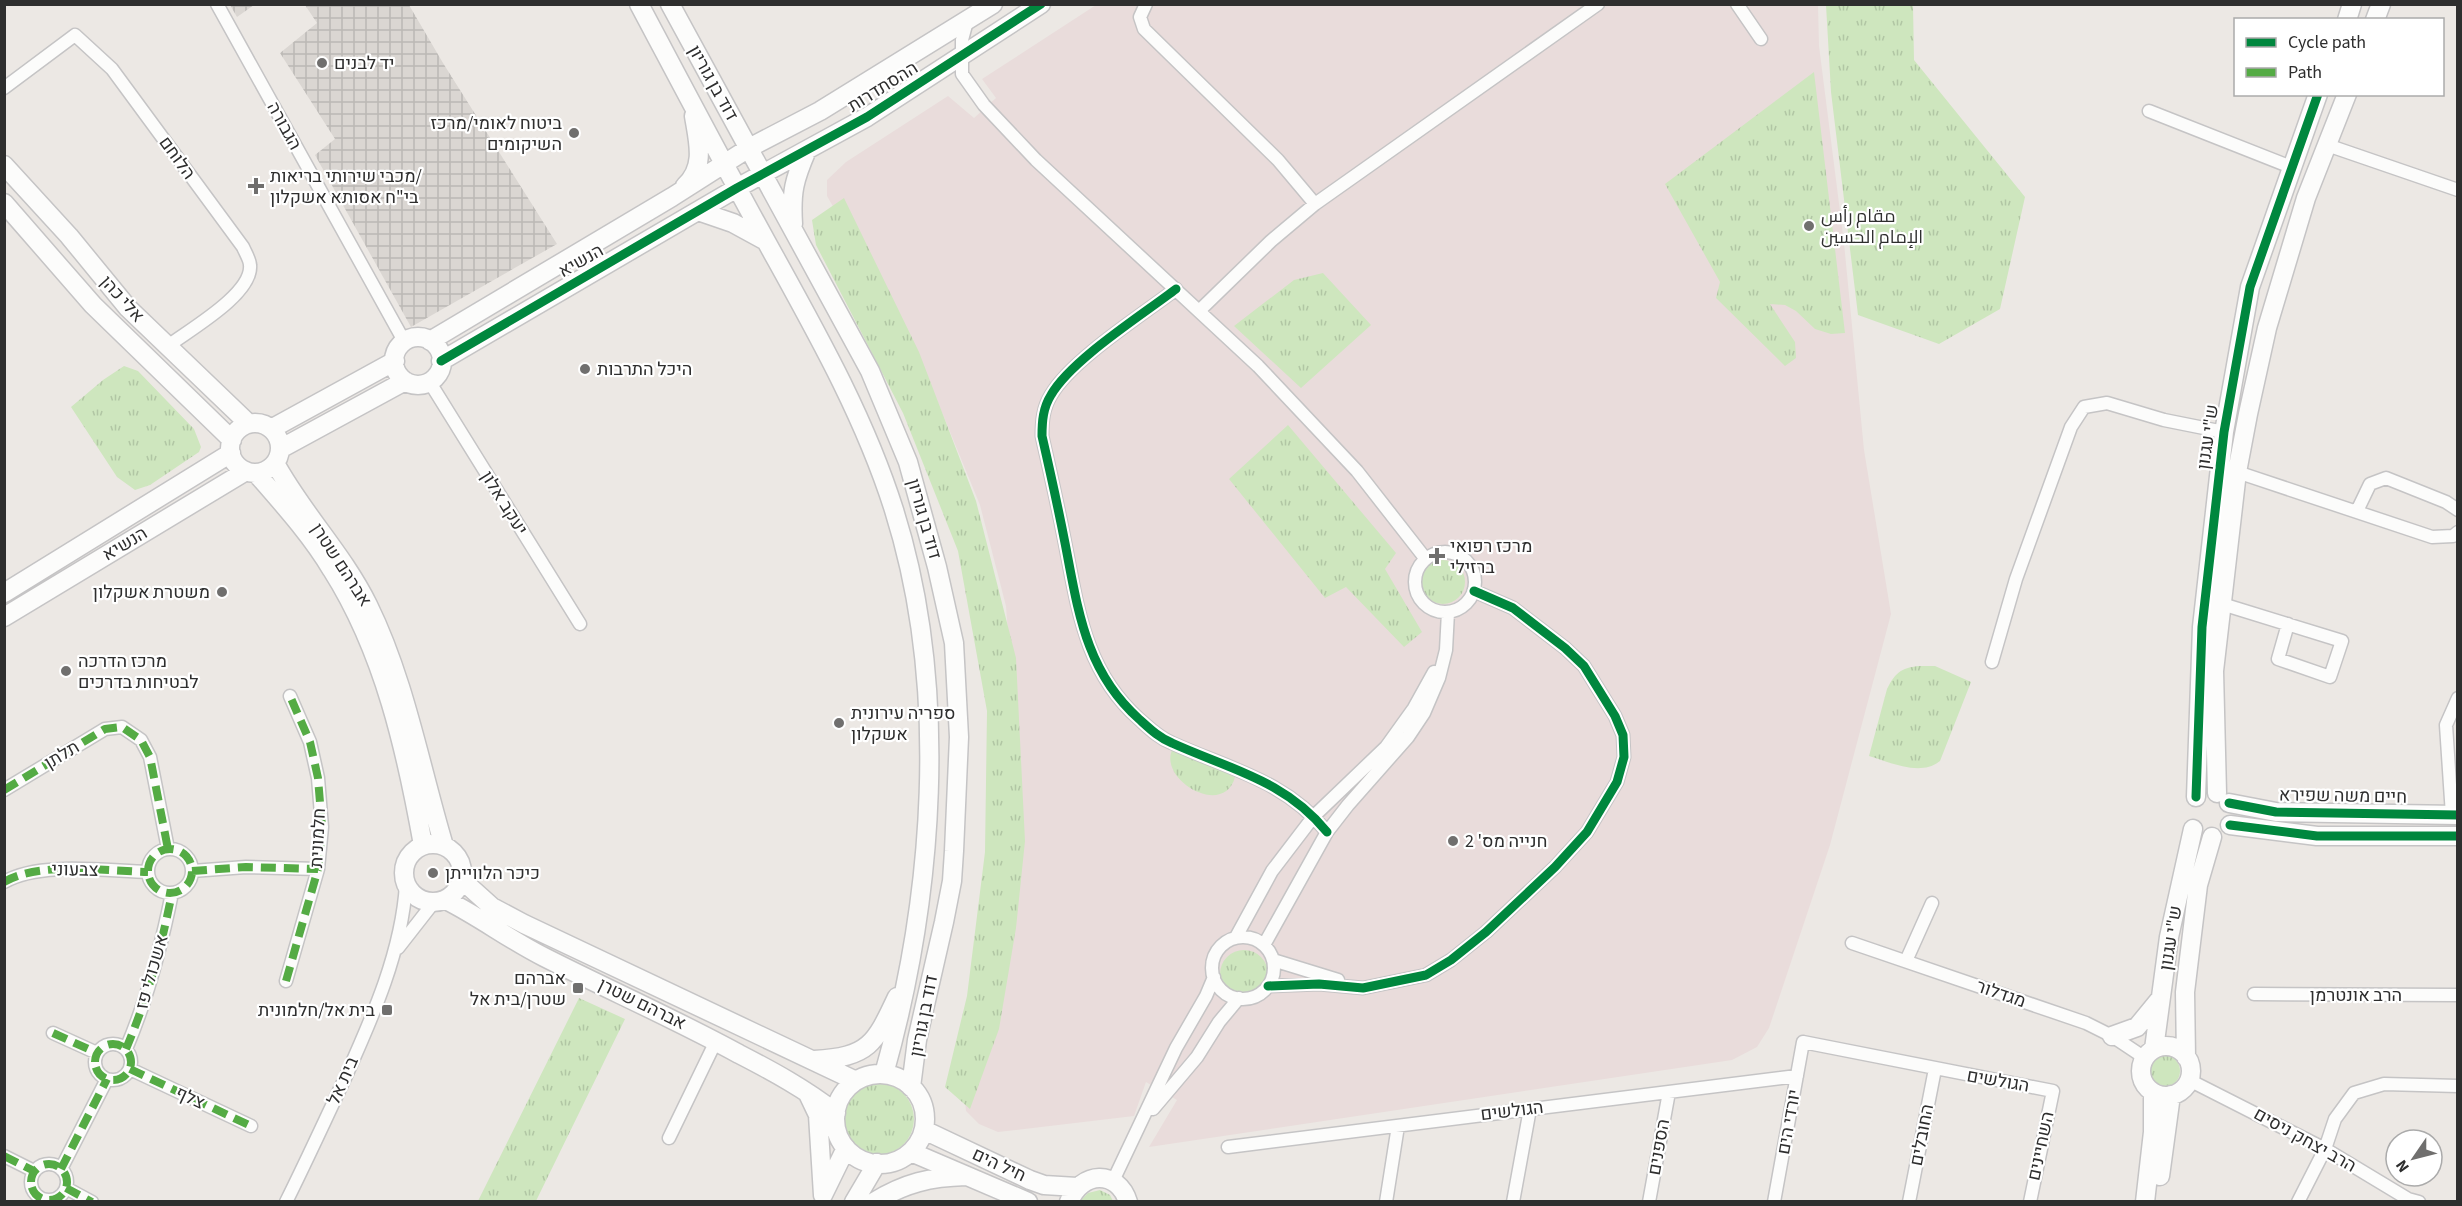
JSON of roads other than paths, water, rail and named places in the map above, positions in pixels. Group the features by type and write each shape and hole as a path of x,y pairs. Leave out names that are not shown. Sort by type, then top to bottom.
{"street":[{"name":"הגבורה","path":"217,4 404,341"},
{"name":"דוד בן גוריון","path":"639,4 820,339 866,436 894,510 918,612 928,705 928,827 916,921 898,1024 884,1074"},
{"name":"דוד בן גוריון","path":"670,4 870,371 908,462 937,567 954,643 959,737 952,881 917,1040 911,1086"},
{"name":"ההסתדרות","path":"725,164 749,148 820,111 993,4"},
{"name":"ההסתדרות","path":"737,188 867,117 1041,4"},
{"path":"1146,4 1140,17 1144,29 1278,160 1315,204"},
{"path":"1199,311 1271,242 1315,204 1598,4"},
{"path":"1737,4 1761,39"},
{"path":"967,21 960,58 962,74 984,105 1036,160 1258,366 1357,471 1425,558"},
{"name":"הלוחם","path":"4,88 75,35 112,69 243,247 250,265 246,281 236,295 168,346"},
{"name":"ש\"י עגנון","path":"2196,797 2202,627 2224,432 2250,287 2317,96"},
{"name":"ש\"י עגנון","path":"2223,798 2214,671 2237,472 2267,328 2306,198 2346,96"},
{"path":"672,197 692,179 698,167 700,153 691,101"},
{"path":"2149,111 2291,167"},
{"path":"730,114 751,127 765,131 784,130"},
{"path":"2327,145 2457,190"},
{"path":"793,229 791,198 794,182 807,150"},
{"name":"הנשיא","path":"430,341 725,164"},
{"name":"אלי כהן","path":"4,165 128,308 249,424"},
{"name":"הנשיא","path":"441,361 737,188"},
{"name":"אלי כהן","path":"4,203 93,305 231,447"},
{"path":"698,211 733,223 766,241"},
{"path":"1176,289 1085,358 1052,393 1045,406 1042,436 1086,641 1108,683 1122,702 1152,731 1169,742 1265,782 1292,798 1314,816 1327,832"},
{"path":"415,337 430,341 440,352 440,370 429,381 413,384 405,381 394,367 398,347 404,341 415,337"},
{"path":"271,429 394,361"},
{"path":"277,456 276,434 271,429 260,424 249,424 235,433 231,447 239,467 251,472 267,470 277,456 405,381"},
{"name":"יעקב אלון","path":"429,381 580,624"},
{"path":"1992,662 2016,579 2072,427 2084,407 2107,403 2164,420 2224,432"},
{"name":"הנשיא","path":"4,593 231,447"},
{"name":"אברהם שטרן","path":"277,456 288,486 354,580 382,635 394,667 444,846"},
{"name":"הנשיא","path":"4,617 251,472"},
{"name":"אברהם שטרן","path":"251,472 331,568 364,627 395,717 423,845"},
{"path":"2237,472 2432,537 2453,536 2457,532"},
{"path":"2357,511 2370,484 2386,478 2446,502 2457,510"},
{"path":"1442,551 1460,556 1472,567 1474,591 1461,608 1448,612 1429,608 1416,594 1415,574 1425,558 1442,551"},
{"path":"1268,986 1319,984 1363,988 1426,975 1451,960 1486,932 1555,867 1587,832 1617,782 1624,758 1623,735 1615,716 1584,666 1565,648 1513,608 1474,591"},
{"path":"2222,604 2288,624 2342,641 2330,677 2278,659 2288,624"},
{"path":"1264,945 1327,832 1408,737 1424,713 1439,678 1446,650 1448,612"},
{"path":"1128,1202 1125,1192 1113,1181 1143,1122 1176,1048 1206,996 1214,977 1214,957 1219,948 1236,938 1272,871 1314,816 1393,738 1414,708 1446,650"},
{"name":"חלמונית","path":"286,981 318,869 322,827 318,778 310,742 290,696"},
{"path":"2455,815 2446,725 2457,698"},
{"name":"תלתן","path":"4,790 105,729 122,727 141,740 150,757 168,849"},
{"path":"2210,792 2223,798 2232,810 2230,825 2225,831 2212,837 2193,829 2189,822 2188,808 2196,797 2210,792"},
{"name":"חיים משה שפירא","path":"2223,798 2276,812 2455,815"},
{"name":"חיים משה שפירא","path":"2230,825 2317,836 2457,836"},
{"name":"ש\"י עגנון","path":"2150,1053 2162,995 2169,937 2193,829"},
{"name":"ש\"י עגנון","path":"2186,1057 2184,1030 2186,980 2198,885 2212,837"},
{"path":"430,843 444,846 452,850 461,863 462,880 459,888 440,901 418,897 406,884 404,875 409,857 423,845 430,843"},
{"path":"168,849 187,857 192,871 189,883 172,893 158,890 148,872 149,865 156,854 168,849"},
{"path":"192,871 246,867 318,869"},
{"name":"צבעוני","path":"4,882 15,876 46,869 148,872"},
{"name":"אברהם שטרן","path":"462,880 492,907 524,924 856,1081"},
{"name":"בית אל","path":"286,1202 370,1021 392,957 405,905 406,884"},
{"name":"אשכולי פז","path":"126,1049 145,1005 161,947 172,893"},
{"name":"אברהם שטרן","path":"440,901 478,916 519,944 716,1041 806,1090 836,1113"},
{"name":"בית אל","path":"392,957 404,938 440,901"},
{"path":"1906,961 1932,903"},
{"path":"1214,977 1224,991 1239,998 1255,996 1268,986 1273,978 1273,960 1264,945 1256,939 1236,938"},
{"name":"מגדלור","path":"1852,943 2086,1023 2150,1053"},
{"path":"1273,960 1363,988"},
{"path":"811,1060 842,1057 870,1046 881,1031 905,980"},
{"name":"הרב אונטרמן","path":"2254,994 2457,995"},
{"path":"2112,1036 2137,1027 2152,1012 2162,995"},
{"path":"1143,1122 1197,1057 1219,1022 1239,998"},
{"path":"53,1033 97,1053"},
{"path":"669,1138 716,1041"},
{"name":"הגולשים","path":"1803,1042 2053,1091"},
{"name":"יורדי הים","path":"1774,1202 1803,1042"},
{"path":"105,1045 122,1046 126,1049 131,1058 127,1074 117,1079 106,1078 96,1068 97,1053 105,1045"},
{"path":"2145,1202 2153,1132 2153,1092 2143,1080 2142,1065 2150,1053 2168,1046 2181,1051 2189,1064 2189,1080 2178,1092 2171,1095 2153,1092"},
{"name":"צלף","path":"130,1069 250,1126"},
{"name":"החובלים","path":"1909,1202 1935,1069"},
{"path":"884,1074 898,1078 911,1086 923,1107 924,1130 911,1152 892,1162 877,1163 863,1160 846,1148 837,1128 836,1113 843,1095 856,1081 870,1075 884,1074"},
{"name":"הגולשים","path":"1228,1147 1797,1076"},
{"path":"61,1169 106,1078"},
{"name":"הרב יצחק ניסים","path":"2189,1080 2325,1149 2408,1199 2420,1202"},
{"path":"2298,1202 2325,1149 2335,1119 2354,1093 2384,1084 2457,1086"},
{"path":"806,1090 818,1115 822,1198"},
{"name":"השחיינים","path":"2030,1202 2053,1091"},
{"name":"הספנים","path":"1649,1202 1669,1092"},
{"path":"2158,1202 2171,1095"},
{"path":"1513,1202 1530,1109"},
{"path":"1386,1202 1398,1126"},
{"name":"חיל הים","path":"924,1130 1030,1180 1073,1194 1094,1178 1113,1181"},
{"path":"822,1198 846,1148"},
{"name":"חיל הים","path":"911,1152 1028,1202"},
{"path":"4,1156 34,1172"},
{"path":"854,1202 877,1163"},
{"path":"44,1164 61,1169 67,1178 63,1194 53,1200 40,1200 31,1187 34,1172 44,1164"},
{"path":"874,1202 896,1188 912,1183 945,1177 970,1176"},
{"path":"66,1188 92,1202"}],"place":[{"name":"יד לבנים","path":"322,63"},
{"name":"ביטוח לאומי/מרכז השיקומים","path":"574,133"},
{"name":"מכבי שירותי בריאות/ בי\"ח אסותא אשקלון","path":"256,186"},
{"name":"مقام رأس الإمام الحسين","path":"1809,226"},
{"name":"היכל התרבות","path":"585,369"},
{"name":"מרכז רפואי ברזילי","path":"1437,556"},
{"name":"משטרת אשקלון","path":"222,592"},
{"name":"מרכז הדרכה לבטיחות בדרכים","path":"66,671"},
{"name":"ספריה עירונית אשקלון","path":"839,723"},
{"name":"חנייה מס' 2","path":"1453,841"},
{"name":"כיכר הלווייתן","path":"433,873"},
{"name":"אברהם שטרן/בית אל","path":"578,988"},
{"name":"בית אל/חלמונית","path":"387,1010"}]}
